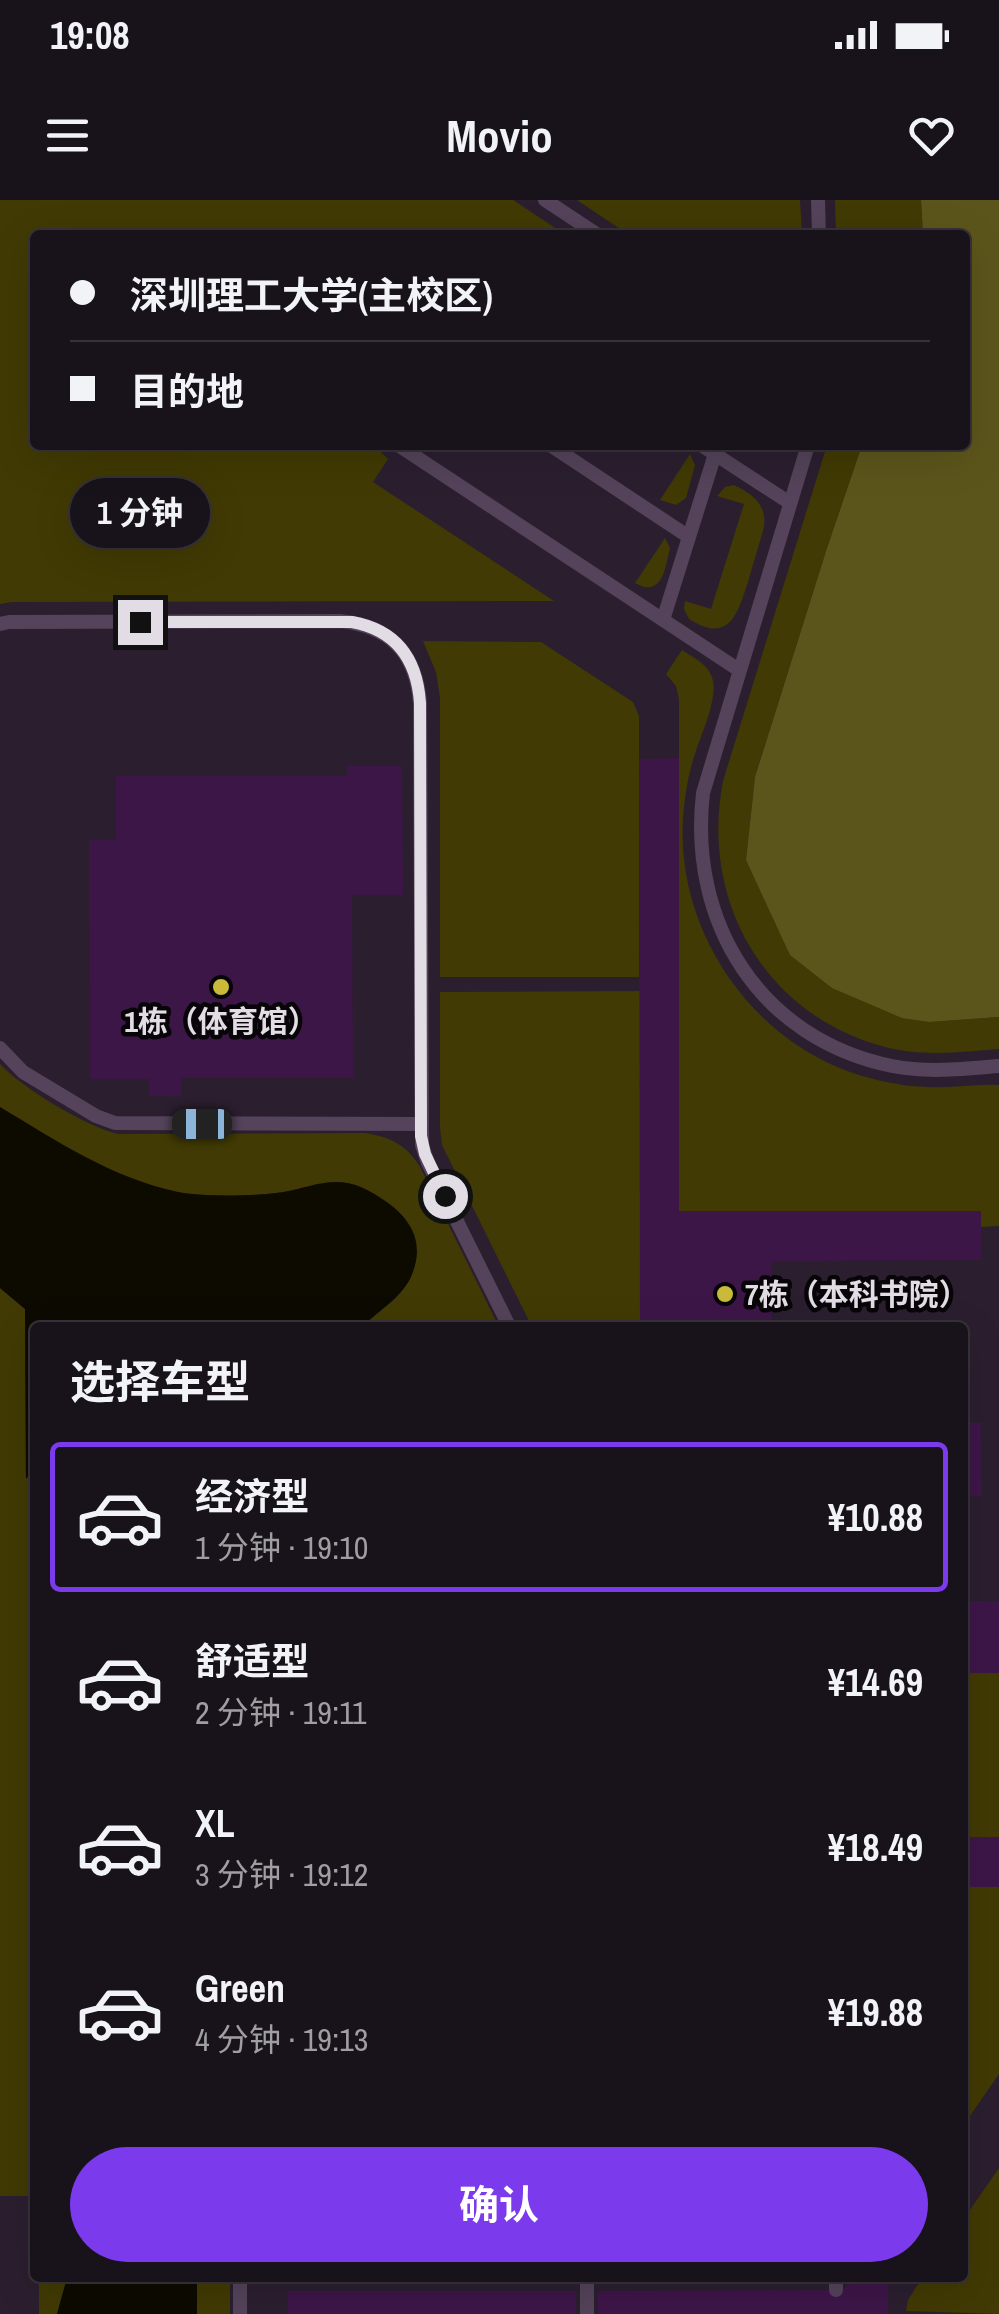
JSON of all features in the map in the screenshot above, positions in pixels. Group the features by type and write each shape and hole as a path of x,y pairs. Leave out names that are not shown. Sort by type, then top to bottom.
{"lane":[{"path":"545,200 590,230"},
{"path":"818,200 819,230"},
{"path":"406,450 739,670"},
{"path":"558,450 689,537"},
{"path":"709,450 790,504"},
{"path":"806,450 703,793 700,839 707,890 718,924 746,972 770,1000 824,1041 848,1053 917,1070 999,1066"},
{"path":"664,620 715,454"},
{"path":"0,624 340,621 375,628 398,645 414,668 420,703 422,1145 507,1322"},
{"path":"0,1048 22,1072 96,1116 116,1123 421,1124"},
{"path":"240,2282 240,2314"},
{"path":"587,2282 587,2314"}],"shaded area":[{"path":"0,200 921,200 923,230 30,230 30,450 860,450 827,548 930,1022 999,1017 999,2314 0,2314"},
{"path":"0,200 513,200 558,230 30,230 30,450 378,450 388,459 373,482 554,601 0,604"},
{"path":"577,200 800,200 802,230 622,230"},
{"path":"835,200 921,200 923,230 836,230"},
{"path":"921,200 999,200 999,1017 930,1022 902,1018 832,988 790,955 746,860 755,777 860,450 970,450 970,230 923,230"},
{"path":"825,450 860,450 755,777 746,860 930,1022 999,1017 999,1049 942,1053 885,1047 842,1031 805,1009 775,980 750,947 732,909 722,868 718,825 723,781"},
{"path":"690,454 695,465 686,498 676,505 660,500"},
{"path":"734,485 757,501 764,527 735,614 723,627 714,629 689,619 685,601 711,609 744,504 717,496 725,487"},
{"path":"665,538 670,548 661,579 651,587 635,583"},
{"path":"423,641 541,642 633,702 639,716 639,977 440,977 440,698 436,672"},
{"path":"682,650 705,666 713,681 711,707 688,782 683,845 689,890 704,933 726,973 754,1009 788,1039 827,1062 870,1078 908,1086 999,1085 999,1226 981,1227 980,1211 679,1211 679,699 676,686 666,674"},
{"path":"640,991 640,1322 530,1322 442,1145 440,992"},
{"path":"0,1064 56,1105 118,1134 365,1133 397,1143 420,1167 497,1322 368,1322 397,1297 408,1281 415,1246 413,1234 400,1214 363,1188 343,1183 231,1196 160,1190 88,1161 0,1107"},
{"path":"0,1107 108,1168 178,1192 261,1194 336,1182 362,1187 403,1216 417,1244 415,1267 406,1286 368,1322 30,1322 30,1474 26,1479 25,1309 0,1288"},
{"path":"0,1288 25,1309 26,1477 30,1473 30,2196 0,2196"},
{"path":"968,1673 999,1673 999,1837 968,1837"},
{"path":"968,1887 999,1887 999,2074 968,2119"},
{"path":"999,2168 999,2314 906,2311 919,2282 968,2282 968,2213"},
{"path":"39,2282 66,2282 57,2314 39,2314"},
{"path":"66,2282 197,2282 197,2314 57,2314"},
{"path":"197,2282 230,2282 230,2314 197,2314"}],"building":[{"path":"679,758 679,1211 981,1211 981,1260 771,1261 771,1322 640,1322 639,759"},
{"name":"1栋（体育馆）","path":"347,766 402,766 403,895 352,895 353,1078 181,1078 181,1096 149,1096 149,1079 90,1079 89,840 116,840 116,776 347,776"},
{"path":"968,1423 981,1423 982,1496 968,1496"},
{"path":"968,1601 999,1601 999,1673 968,1673"},
{"path":"968,1837 999,1837 999,1887 968,1887"},
{"path":"888,2282 888,2314 598,2314 598,2291 842,2290 848,2285"},
{"path":"288,2291 576,2291 576,2314 288,2314"}],"place":[{"name":"1栋（体育馆）","path":"221,987"},
{"name":"7栋（本科书院）","path":"725,1294"}],"route":[{"path":"140,622 352,622 388,636 414,668 420,703 421,1136 445,1196"}]}
